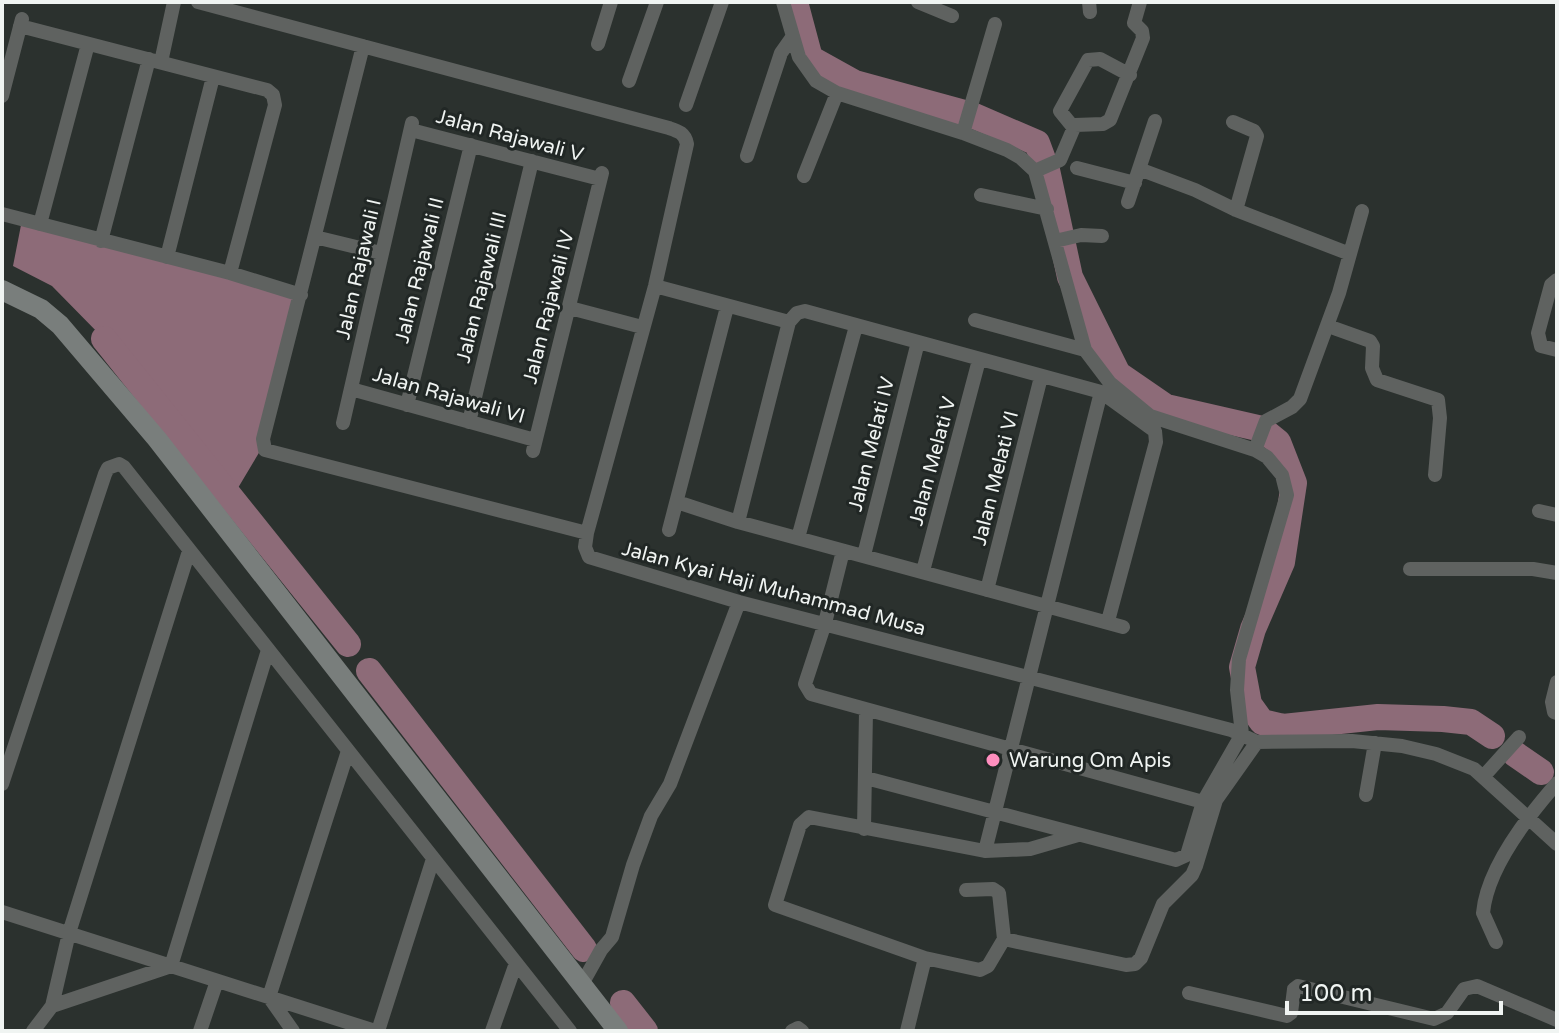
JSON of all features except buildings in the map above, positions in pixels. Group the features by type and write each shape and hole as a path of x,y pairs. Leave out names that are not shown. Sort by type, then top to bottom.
{"street":[{"path":"101,241 174,2"},
{"path":"198,2 363,46 653,124 683,134 687,144 655,286 587,533 267,452 263,446 363,46"},
{"path":"598,44 611,2"},
{"path":"629,81 657,2"},
{"path":"686,105 722,2"},
{"path":"783,2 799,57 816,81 837,93 965,127 1039,170 1047,209 1061,240 1085,350 1110,383 1150,416 1260,437"},
{"path":"918,2 952,16"},
{"path":"1039,170 1058,162 1073,127 1108,122 1144,36 1134,23 1140,2"},
{"path":"2,96 21,22 88,44 267,90 273,95 275,105 230,273"},
{"path":"965,127 995,24"},
{"path":"747,156 781,53 793,36"},
{"path":"40,224 88,44"},
{"path":"1073,127 1060,111 1088,60 1100,59 1130,75"},
{"path":"167,257 213,77"},
{"path":"804,176 837,93"},
{"path":"1128,202 1155,121"},
{"path":"1233,122 1254,131 1257,136 1236,210"},
{"name":"Jalan Rajawali V","path":"412,126 471,145 601,176"},
{"name":"Jalan Rajawali I","path":"343,423 412,126"},
{"name":"Jalan Rajawali II","path":"407,405 471,145"},
{"name":"Jalan Rajawali III","path":"469,422 532,161"},
{"path":"1077,168 1137,176 1195,190 1236,210 1350,254"},
{"name":"Jalan Rajawali IV","path":"534,446 601,176"},
{"path":"981,195 1047,209"},
{"path":"1260,437 1300,399 1328,326 1362,211"},
{"path":"2,214 230,273 301,295"},
{"path":"1061,240 1081,235 1102,236"},
{"path":"315,237 381,253"},
{"path":"1557,280 1551,285 1538,333 1541,346 1557,350"},
{"path":"655,286 789,322"},
{"path":"2,290 41,309 60,325 157,439 583,982 618,1031"},
{"path":"669,530 727,307"},
{"path":"570,308 642,327"},
{"path":"738,522 789,322 797,313 805,311 1101,392 1152,429 1156,437 1108,621"},
{"path":"975,320 1085,350"},
{"path":"798,538 856,326"},
{"path":"1328,326 1370,341 1373,346 1372,368 1377,380 1438,400 1440,418 1435,475"},
{"name":"Jalan Melati IV","path":"864,555 918,342"},
{"name":"Jalan Melati V","path":"923,571 979,360"},
{"name":"Jalan Melati VI","path":"987,590 1041,377"},
{"name":"Jalan Rajawali VI","path":"351,389 469,422 534,446"},
{"path":"985,851 1101,392"},
{"path":"866,778 1180,860 1189,850 1203,802 1242,734 1237,690 1239,659 1287,495 1286,484 1260,437"},
{"path":"2,784 108,468 119,464 570,1031"},
{"path":"677,502 738,522 1123,627"},
{"path":"1539,511 1557,515"},
{"name":"Jalan Kyai Haji Muhammad Musa","path":"587,533 586,551 594,560 739,602 1242,734 1257,742 1375,743 1436,754 1464,764 1483,777 1557,844"},
{"path":"33,1031 52,1006 69,933 189,551"},
{"path":"843,551 825,623 805,684 811,694 1203,802"},
{"path":"1410,569 1533,569 1557,573"},
{"path":"583,982 612,937 651,816 670,784 739,602"},
{"path":"171,966 268,650"},
{"path":"1557,682 1552,702 1557,713"},
{"path":"864,829 866,711"},
{"path":"1483,777 1519,737"},
{"path":"1004,939 1126,965 1137,962 1163,904 1173,890 1192,875 1216,800 1257,742"},
{"path":"1366,795 1375,743"},
{"path":"269,997 348,751"},
{"path":"1496,942 1483,919 1483,906 1497,870 1528,816 1557,783"},
{"path":"966,890 997,890 1001,898 1004,939 988,966 980,970 925,958 775,905 803,821 809,817 985,851 1030,849 1079,835"},
{"path":"2,912 377,1031 433,859"},
{"path":"907,1031 925,958"},
{"path":"492,1031 516,963"},
{"path":"52,1006 171,966"},
{"path":"200,1031 217,981"},
{"path":"1189,993 1287,1016 1291,1013 1294,989 1298,986 1434,1019 1447,1013 1464,989 1477,986 1557,1020"},
{"path":"269,997 293,1031"},
{"path":"792,1031 798,1028 802,1031"}],"shaded area":[{"path":"22,220 301,295 263,446 232,498 104,339 52,286 13,266"}],"waterway":[{"path":"795,2 810,58 855,83 972,115 1037,143 1047,170 1070,277 1118,374 1166,407 1262,429 1278,442 1294,483 1282,562 1253,629 1242,667 1249,704 1262,722 1283,727 1378,717 1443,719 1471,722 1492,736"},
{"path":"104,339 348,644"},
{"path":"369,671 584,949"},
{"path":"1515,754 1541,772"},
{"path":"623,1003 645,1031"}],"place":[{"name":"Warung Om Apis","path":"993,760"}]}
